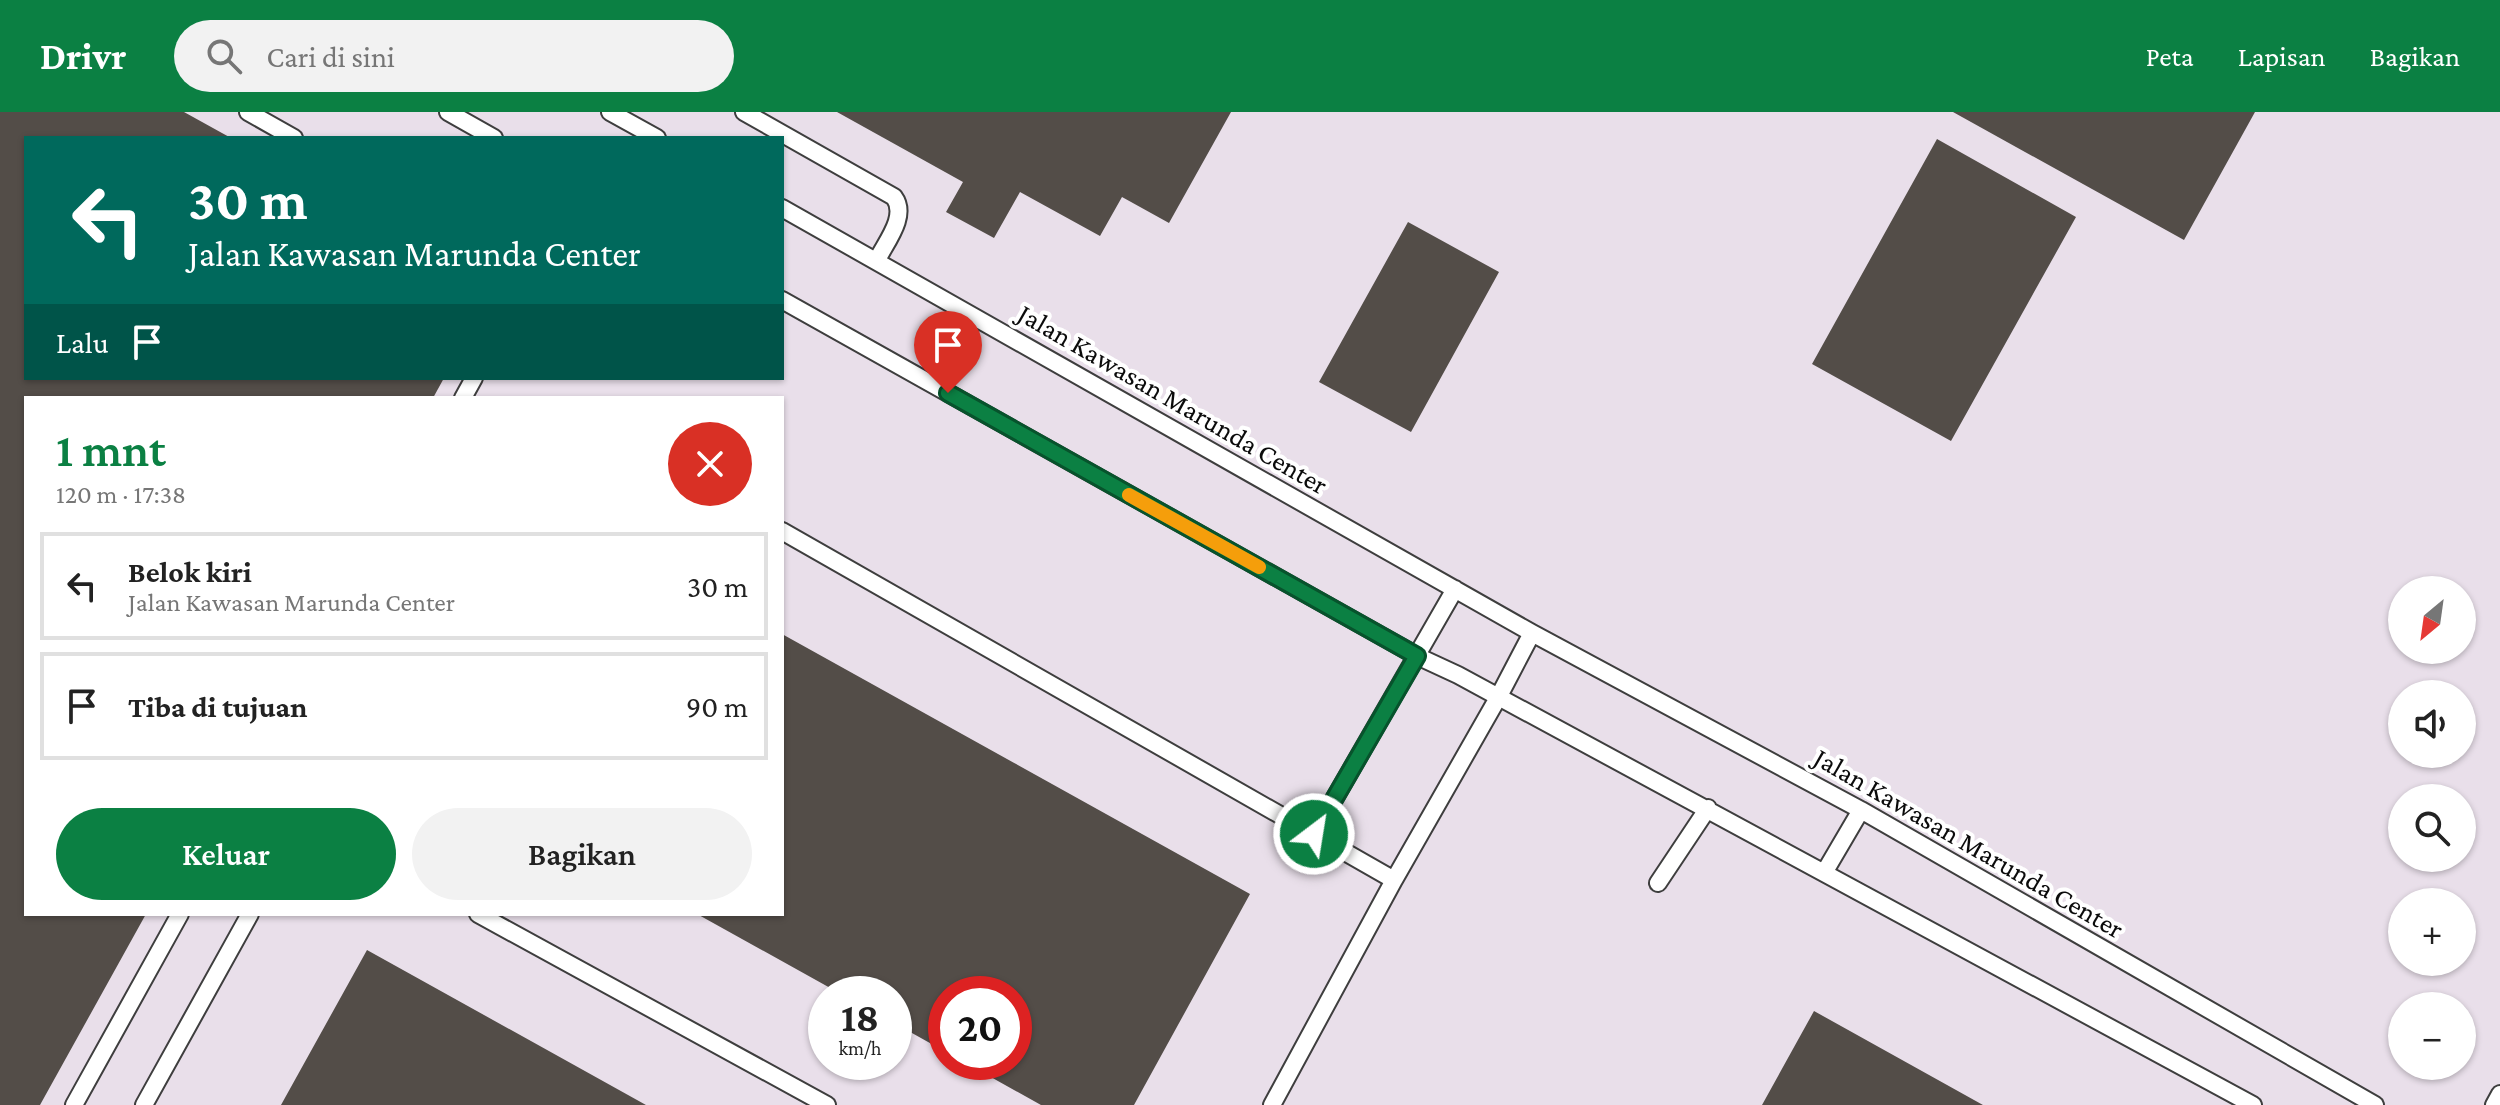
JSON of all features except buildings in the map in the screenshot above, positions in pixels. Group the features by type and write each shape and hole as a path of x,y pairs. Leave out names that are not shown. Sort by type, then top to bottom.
{"lane":[{"path":"248,112 290,136"},
{"path":"448,112 490,136"},
{"path":"610,112 653,136"},
{"path":"744,112 894,197 900,205 900,214 877,260"},
{"name":"Jalan Kawasan Marunda Center","path":"784,209 1532,633 1861,810 2375,1105"},
{"path":"784,301 1417,656 1499,696 1708,808 2253,1105"},
{"path":"784,532 1394,880"},
{"path":"1314,834 1455,589"},
{"path":"1272,1105 1532,633"},
{"path":"1658,883 1708,808"},
{"path":"1824,873 1861,810"},
{"path":"74,1105 179,916"},
{"path":"144,1105 249,916"},
{"path":"482,916 827,1105"},
{"path":"2494,1105 2500,1094"}],"shaded area":[{"path":"0,112 2500,112 2500,1105 0,1105"}],"slow traffic":[{"path":"1129,495 1259,567"}],"route":[{"path":"948,393 1417,656 1314,834"}]}
